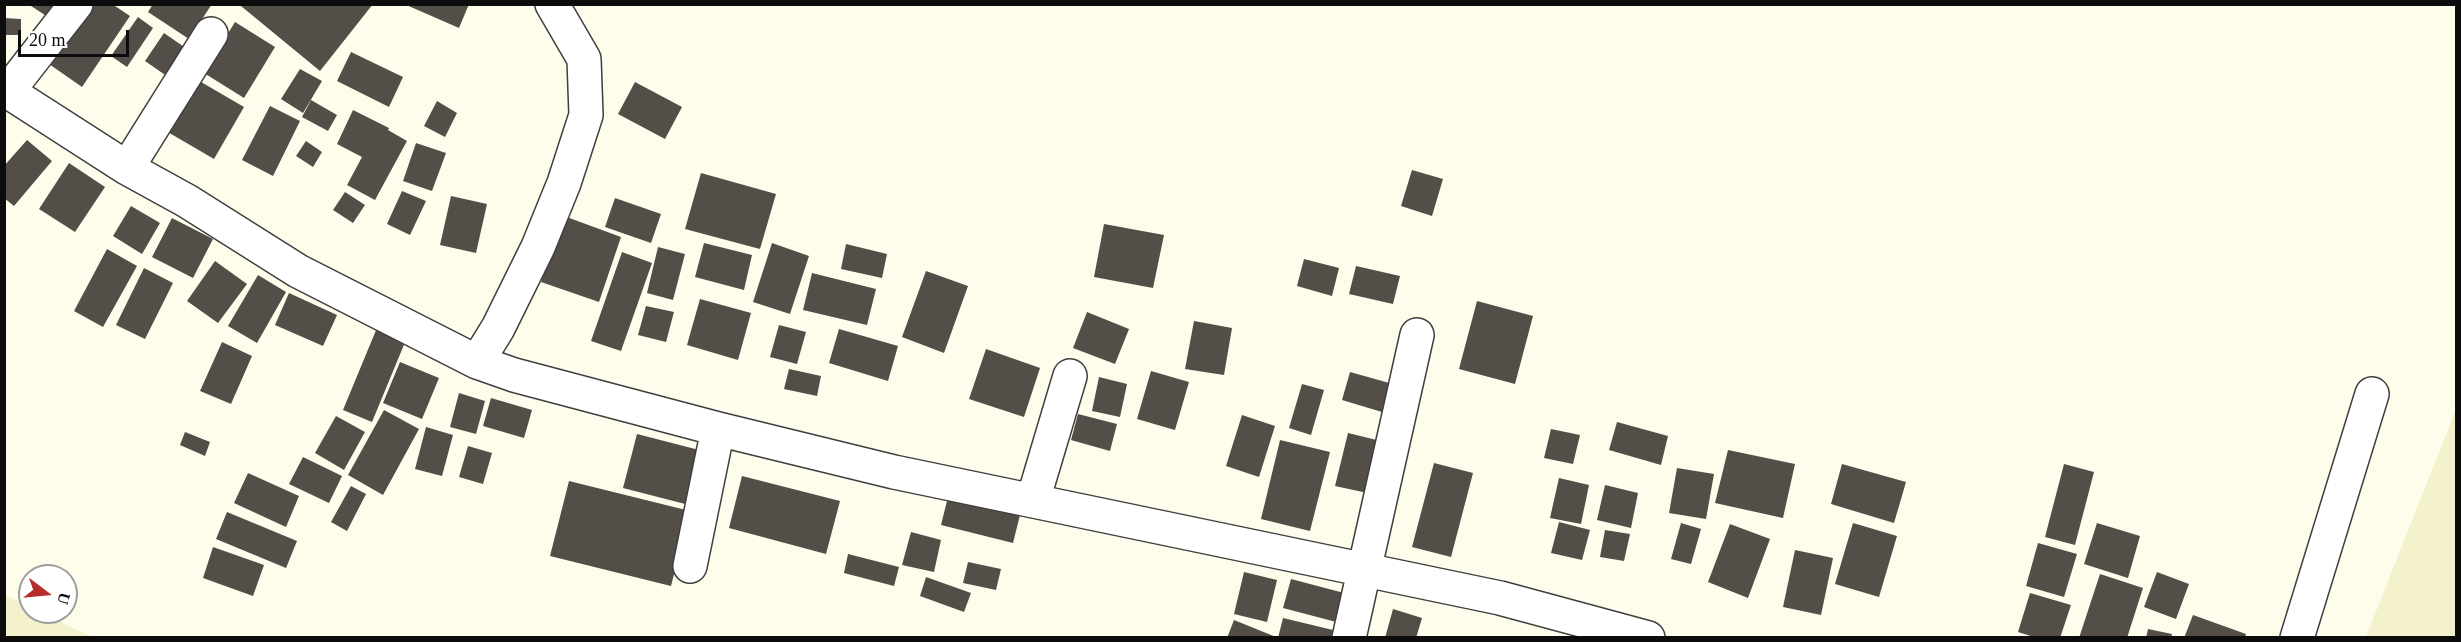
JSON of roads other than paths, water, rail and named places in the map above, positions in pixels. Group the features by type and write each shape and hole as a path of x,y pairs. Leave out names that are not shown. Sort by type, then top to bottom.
{"street":[{"path":"76,4 6,90 127,168 187,201 298,271 477,362 514,375 717,429 894,472 1500,598 1647,638"},
{"path":"477,362 498,328 538,247 564,183 586,115 584,59 552,4"},
{"path":"127,168 211,34"},
{"path":"1349,638 1417,335"},
{"path":"1033,500 1070,376"},
{"path":"2297,638 2372,394"},
{"path":"690,566 717,429"}]}
